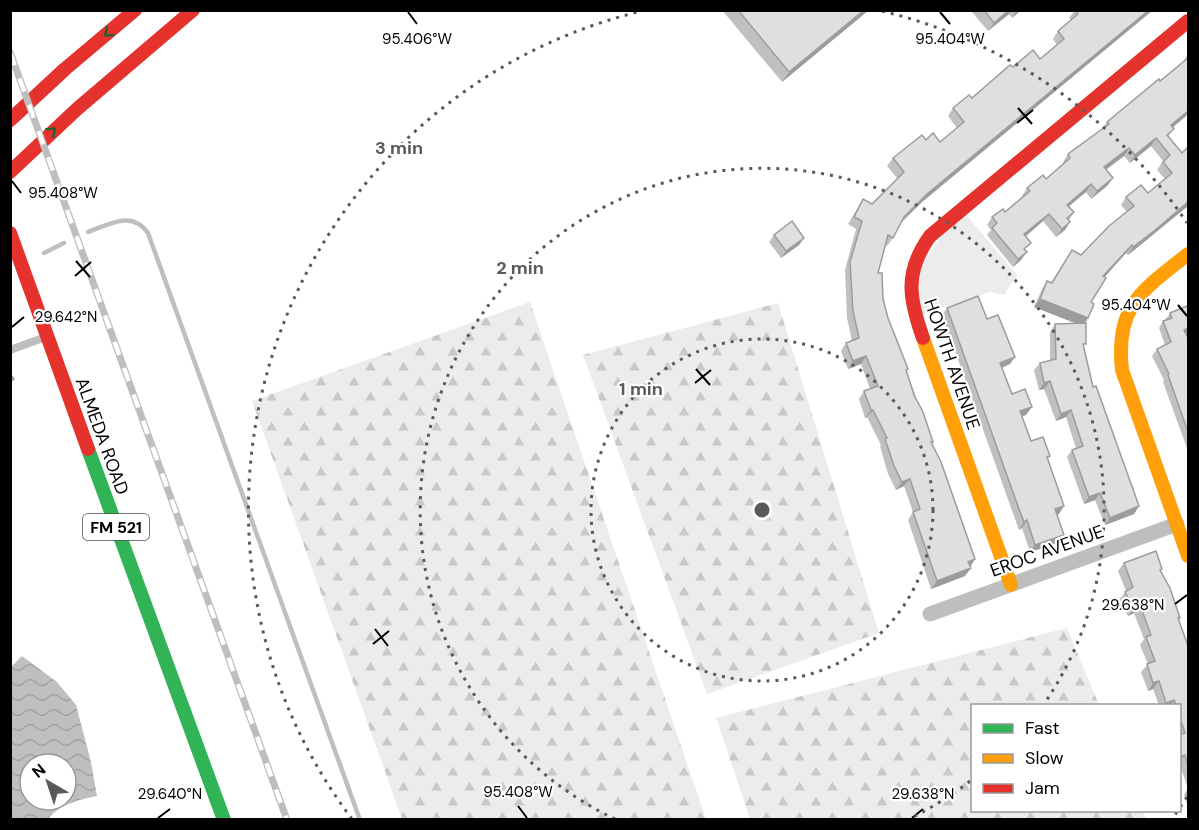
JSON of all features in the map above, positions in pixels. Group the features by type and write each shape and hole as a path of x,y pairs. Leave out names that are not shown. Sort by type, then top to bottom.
{"street":[{"path":"10,120 135,10"},
{"path":"10,172 51,132 192,10"},
{"name":"HOWTH AVENUE","path":"1011,585 915,317 910,293 913,268 922,246 938,228 1188,21"},
{"name":"ALMEDA ROAD","path":"10,233 224,819"},
{"path":"1188,254 1133,303 1125,316 1119,335 1118,352 1122,370 1188,556"},
{"name":"EROC AVENUE","path":"930,614 1177,525"}],"lane":[{"path":"10,350 47,336"}],"green space":[{"path":"961,209 1018,276 1004,295 989,292 915,317 911,280"},
{"path":"530,302 706,819 402,819 252,401"},
{"path":"778,303 879,633 707,694 583,355"},
{"path":"1067,628 1099,704 971,704 971,812 1143,812 1146,819 750,819 716,718"}],"water":[{"path":"22,656 57,682 76,705 97,796 78,801 78,752 18,752 18,812 56,812 48,819 11,819 11,667"}],"building":[{"path":"738,10 864,10 789,72"},
{"path":"984,10 1009,10 994,23"},
{"path":"1075,10 1149,10 927,194 904,217 893,238 888,235 878,273 882,273 883,299 908,369 906,370 914,395 923,412 933,442 931,442 941,462 975,559 968,562 971,568 937,581 913,512 920,509 910,479 902,482 894,466 885,439 887,438 871,410 864,391 878,386 866,356 853,361 846,343 859,338 853,311 850,262 862,221 854,217 863,199 872,204 904,172 893,158 922,135 926,140 933,133 940,142 964,122 953,108 969,95 972,98 1010,65 1013,67 1033,50 1040,59 1064,39 1058,31 1078,14"},
{"path":"1188,58 1188,111 1171,125 1174,129 1167,135 1182,153 1188,147 1188,202 1154,231 1133,247 1132,245 1103,276 1106,278 1091,302 1094,304 1088,318 1040,299 1047,281 1052,283 1072,250 1081,255 1109,226 1134,206 1126,197 1141,185 1148,193 1172,173 1163,162 1170,155 1156,138 1135,155 1129,148 1104,167 1113,178 1097,191 1091,184 1067,205 1074,212 1067,218 1070,222 1062,229 1049,214 1024,234 1031,243 1024,249 1027,252 1018,259 992,228 997,223 992,217 1003,209 1005,212 1030,191 1027,188 1043,175 1046,179 1070,158 1068,154 1109,124 1107,122"},
{"path":"792,221 804,238 786,251 774,235"},
{"path":"978,296 987,319 998,315 1015,357 1000,363 1012,394 1025,389 1032,407 1020,411 1031,441 1043,437 1050,456 1047,457 1064,506 1055,509 1064,535 1035,545 1027,520 1024,522 1019,509 947,308"},
{"path":"1187,306 1188,328 1184,330 1188,338 1188,432 1169,374 1157,349 1171,342 1163,321 1172,318 1170,313"},
{"path":"1086,323 1086,344 1083,344 1093,387 1096,386 1139,506 1110,518 1100,493 1089,497 1072,450 1083,446 1071,410 1061,414 1050,381 1044,383 1040,363 1056,359 1055,324"},
{"path":"1156,551 1162,569 1160,570 1170,588 1180,618 1178,618 1188,646 1188,765 1185,755 1181,756 1181,734 1185,733 1181,721 1181,704 1176,704 1174,700 1166,703 1159,681 1153,683 1147,664 1155,661 1146,637 1151,635 1140,605 1134,608 1125,592 1133,587 1124,563"}],"waterway":[{"path":"88,232 128,220 142,226 148,233 360,820"},
{"path":"44,253 64,243"}],"railway":[{"path":"10,52 287,820"}],"traffic: fast":[{"path":"88,449 224,820"}],"traffic: slow":[{"path":"1188,254 1157,279 1135,302 1123,330 1121,348 1122,370 1188,556"},
{"path":"923,338 1011,585"}],"traffic: jam":[{"path":"10,120 65,69 135,10"},
{"path":"10,172 77,109 193,10"},
{"path":"923,338 912,298 912,286 916,262 930,236 1188,21"},
{"path":"10,233 88,449"}]}
